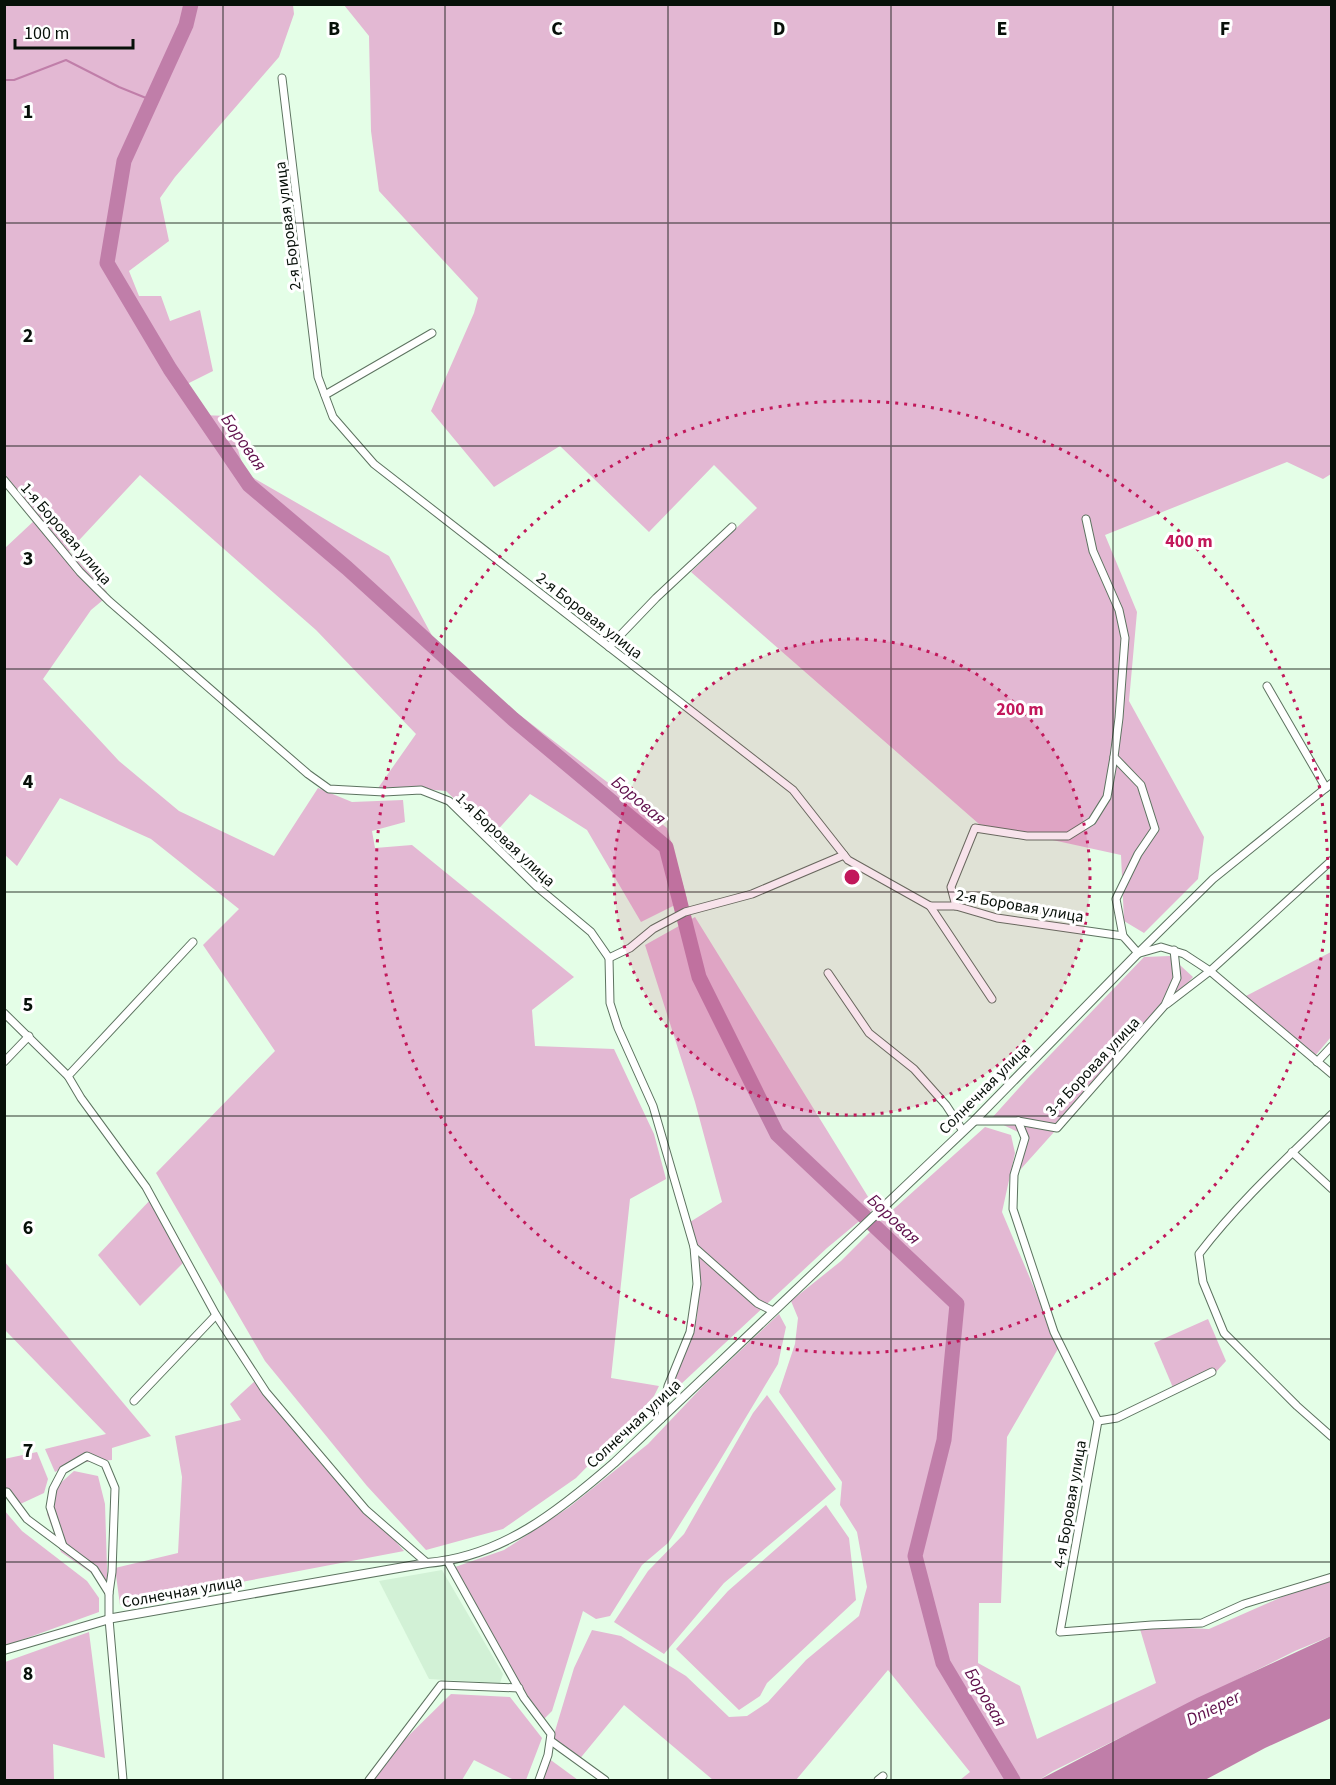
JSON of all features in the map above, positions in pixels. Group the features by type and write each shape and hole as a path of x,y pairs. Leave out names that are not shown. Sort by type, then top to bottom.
{"street":[{"name":"2-я Боровая улица","path":"282,78 318,377 333,417 374,464 793,790 844,855 868,872 930,906 956,906 997,918 1123,936"},
{"path":"325,395 432,333"},
{"name":"1-я Боровая улица","path":"4,480 80,572 109,601 308,774 328,789 384,792 421,790 449,801 536,886 591,932 609,958"},
{"path":"956,906 951,887 975,828 1027,836 1068,836 1092,821 1107,797 1119,718 1125,638 1119,610 1093,551 1086,519"},
{"path":"609,647 656,598 732,527"},
{"path":"1138,953 1213,879 1329,786 1267,686"},
{"path":"1114,757 1141,785 1155,829 1138,854 1116,899 1123,936 1138,953"},
{"path":"661,1419 668,1386 690,1332 697,1284 694,1247 653,1107 618,1028 610,1003 609,958 630,948 653,929 685,912 752,894 844,855"},
{"path":"1165,1005 1210,971 1332,860"},
{"path":"930,906 992,999"},
{"path":"68,1076 193,942"},
{"path":"1138,953 1161,946 1174,950 1210,971 1332,1074"},
{"name":"3-я Боровая улица","path":"974,1121 1018,1121 1057,1128 1165,1005 1177,978 1174,950"},
{"name":"Солнечная улица","path":"4,1650 109,1619 428,1563 448,1562 489,1549 521,1534 570,1501 661,1419 974,1121 1138,953"},
{"path":"828,973 869,1033 914,1070 946,1105 963,1131"},
{"path":"4,1013 68,1076 81,1098 146,1187 216,1315 266,1392 366,1510 428,1563"},
{"path":"4,1062 29,1036"},
{"path":"1317,1062 1332,1046"},
{"path":"1332,1114 1292,1152 1199,1254 1203,1281 1224,1333 1297,1406 1332,1437"},
{"name":"4-я Боровая улица","path":"1018,1121 1025,1138 1014,1175 1013,1209 1054,1332 1098,1421 1060,1632 1202,1623 1244,1604 1332,1577"},
{"path":"1292,1152 1332,1189"},
{"path":"694,1247 757,1303 773,1311"},
{"path":"134,1401 216,1315"},
{"path":"1098,1421 1117,1418 1212,1372"},
{"path":"63,1546 50,1507 53,1489 63,1470 87,1456 105,1464 115,1488 109,1619 123,1780"},
{"path":"4,1492 7,1492 27,1520 94,1569 109,1593"},
{"path":"448,1562 524,1698 551,1734 548,1755 539,1780"},
{"path":"369,1780 441,1685 519,1688"},
{"path":"551,1741 605,1780"}],"shaded area":[{"path":"4,5 293,5 294,14 279,57 175,177 160,198 169,241 129,271 139,296 161,296 170,321 200,310 213,371 183,386 201,415 228,416 245,473 389,556 443,656 667,828 687,899 641,922 587,830 530,794 493,835 446,791 402,787 376,791 416,734 316,630 140,475 69,551 107,592 103,600 91,610 43,679 119,761 179,811 274,856 318,788 352,802 403,800 405,822 372,831 375,848 412,845 574,977 532,1010 535,1046 614,1049 654,1134 666,1179 630,1199 611,1378 659,1386 654,1396 576,1478 503,1529 426,1550 367,1486 265,1361 156,1173 275,1051 203,945 239,909 151,839 60,798 17,866 5,855 5,548 36,519 5,480"},
{"path":"344,5 1331,5 1331,474 1323,479 1287,462 1105,535 1137,612 1129,701 1204,837 1198,879 1144,933 1124,921 1121,855 979,824 691,572 757,508 714,465 649,532 560,446 494,487 431,411 474,313 478,298 379,191 371,131 369,36"},
{"path":"695,917 875,1208 827,1248 680,1385 674,1381 697,1317 699,1260 690,1222 722,1202 695,1102 645,945"},
{"path":"1331,952 1331,1037 1315,1056 1244,997"},
{"path":"1170,956 1193,977 1020,1170 1024,1135 991,1119 1144,957"},
{"path":"985,1127 1011,1135 1015,1153 1002,1212 1059,1347 1007,1437 1001,1603 979,1603 978,1663 1020,1686 1037,1739 1156,1683 1141,1626 1209,1629 1284,1596 1331,1581 1331,1636 1295,1651 1039,1780 960,1780 970,1772 888,1670 796,1780 713,1780 624,1705 578,1761 552,1741 574,1668 592,1630 621,1636 686,1676 729,1717 747,1716 768,1702 806,1660 859,1616 867,1587 857,1532 840,1505 842,1482 779,1392 795,1344 798,1318 791,1301 841,1261 886,1216"},
{"path":"153,1197 188,1258 140,1306 98,1255"},
{"path":"4,1261 151,1436 112,1448 112,1460 74,1463 55,1472 45,1449 106,1434 5,1330"},
{"path":"779,1314 786,1327 778,1364 668,1543 642,1565 610,1616 596,1619 583,1611 552,1711 544,1719 521,1687 455,1567 504,1550 568,1508 648,1444 704,1385"},
{"path":"1208,1319 1226,1361 1215,1373 1174,1390 1154,1343"},
{"path":"256,1380 404,1551 120,1605 115,1568 178,1553 182,1477 175,1436 241,1420 230,1404"},
{"path":"767,1395 836,1489 724,1583 664,1654 614,1622 648,1571 684,1534 753,1413"},
{"path":"37,1452 48,1479 44,1493 16,1506 5,1491 4,1459"},
{"path":"74,1471 98,1476 105,1504 108,1599 97,1577 61,1552 47,1514 55,1488"},
{"path":"826,1505 849,1538 856,1600 767,1683 760,1696 739,1710 676,1649 728,1591"},
{"path":"4,1510 22,1531 87,1581 99,1598 99,1612 5,1646"},
{"path":"442,1570 503,1674 500,1683 429,1679 379,1581"},
{"path":"89,1632 105,1758 53,1744 54,1780 5,1780 5,1662"},
{"path":"451,1694 510,1697 542,1738 526,1780 514,1780 474,1760 462,1780 374,1780 397,1747"},
{"path":"548,1758 578,1780 541,1780"}],"water":[{"name":"Dnieper","path":"1331,1636 1331,1718 1265,1748 1205,1780 1039,1780 1197,1698"}],"waterway":[{"name":"Боровая","path":"191,4 186,25 124,161 107,263 170,369 249,485 347,568 513,719 666,847 699,977 777,1134 957,1304 944,1440 915,1556 943,1663 1013,1780"},
{"path":"4,80 14,80 66,60 119,87 151,100"}]}
